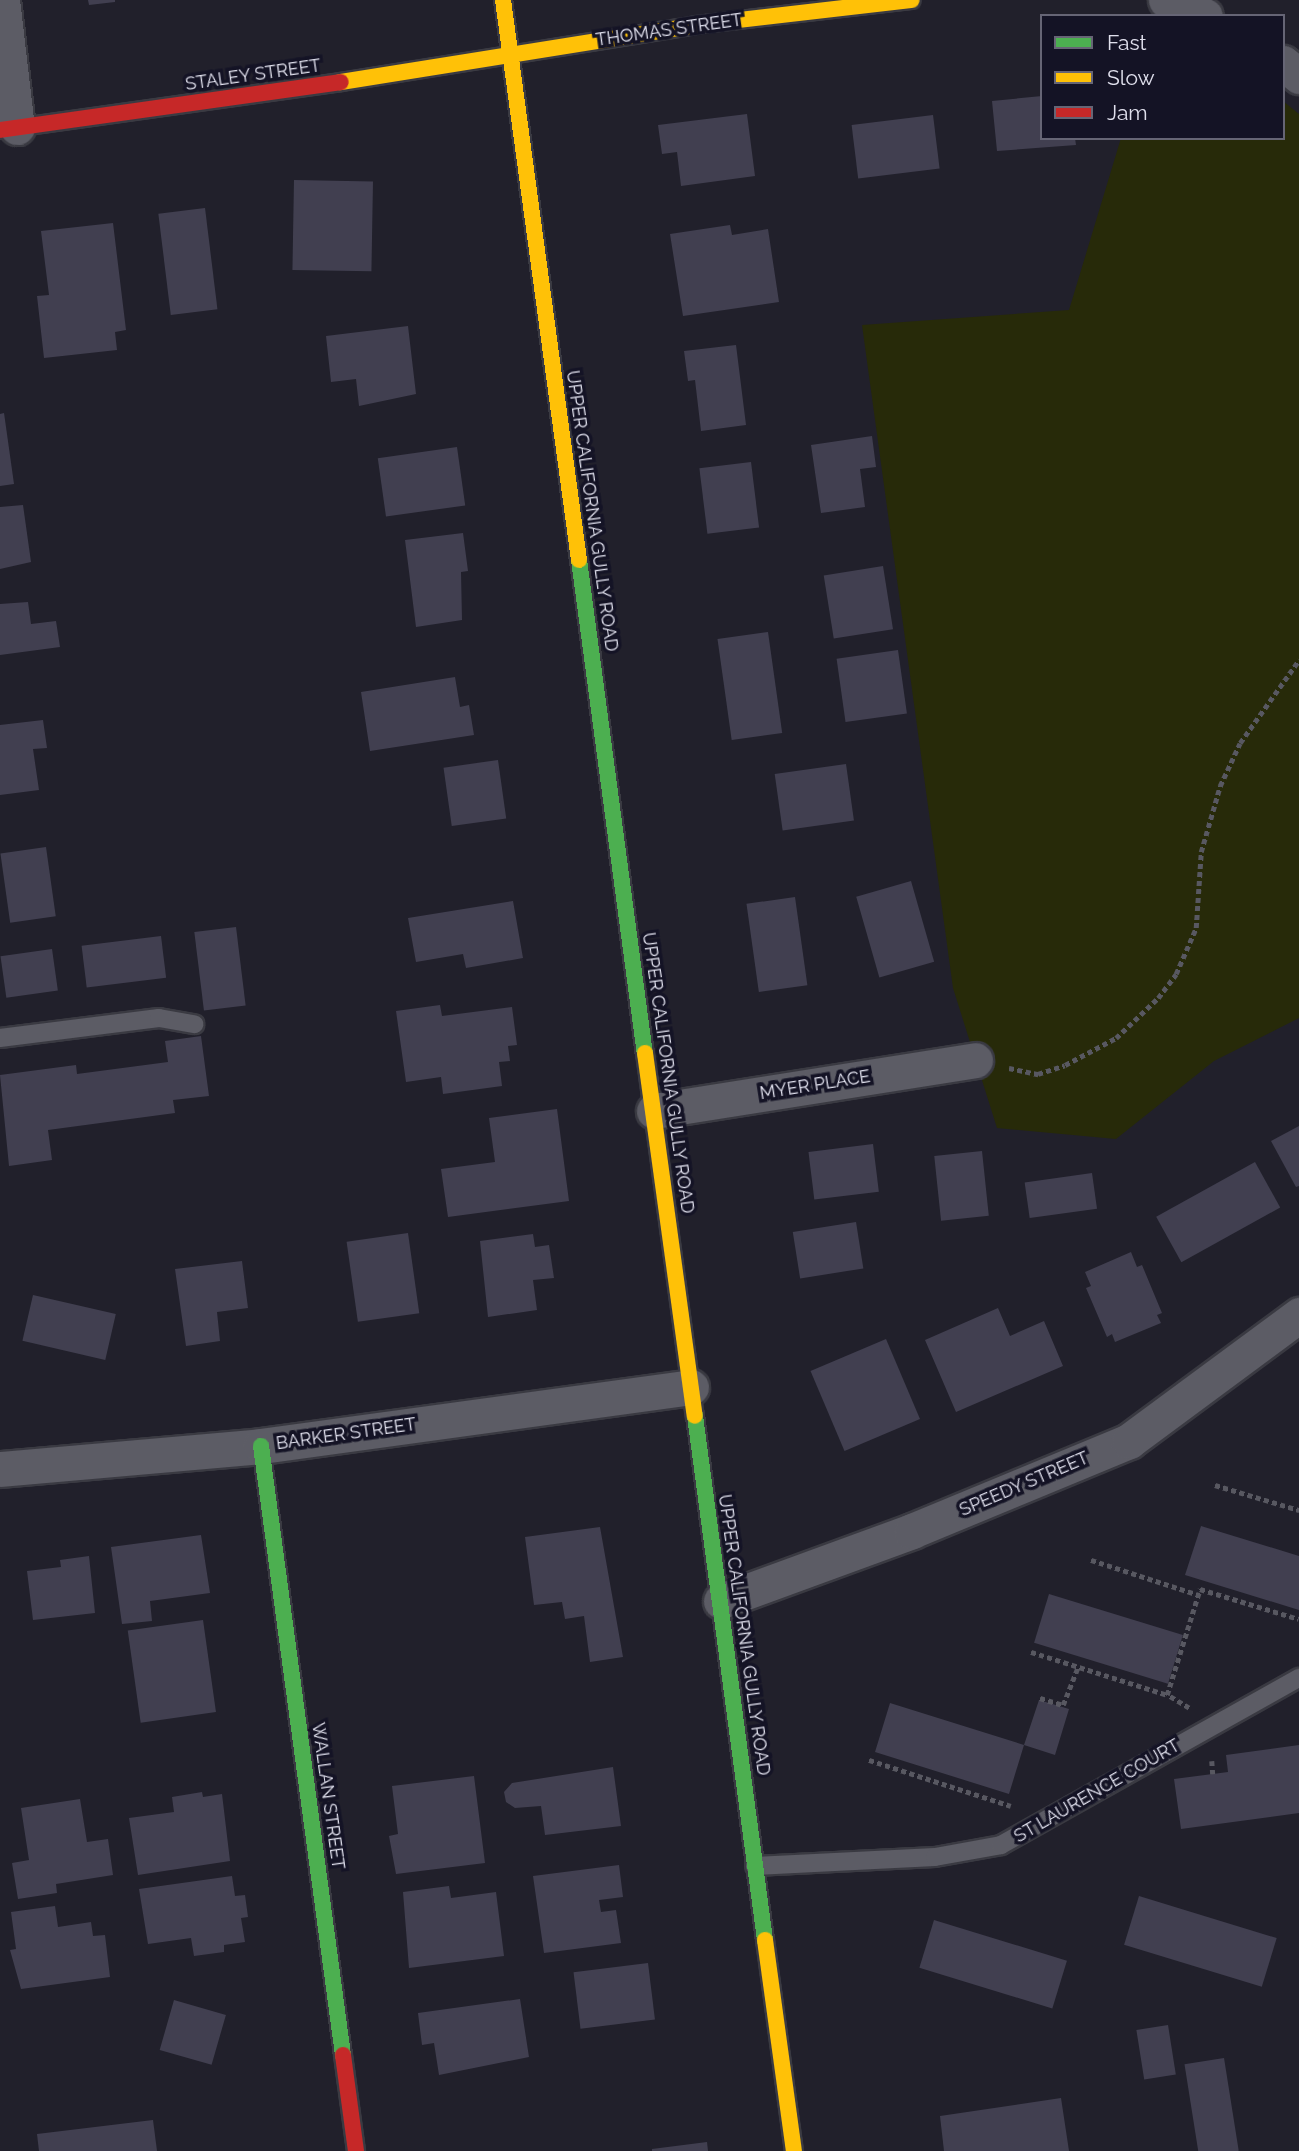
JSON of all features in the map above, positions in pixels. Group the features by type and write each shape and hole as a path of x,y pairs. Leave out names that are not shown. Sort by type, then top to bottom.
{"street":[{"path":"2,0 8,128"},
{"name":"UPPER CALIFORNIA GULLY ROAD","path":"503,0 794,2151"},
{"name":"THOMAS STREET","path":"511,56 696,25 912,0"},
{"path":"1166,0 1200,14"},
{"name":"STALEY STREET","path":"8,128 511,56"},
{"path":"1285,65 1299,76"},
{"name":"MYER PLACE","path":"654,1111 975,1060"},
{"name":"SPEEDY STREET","path":"721,1601 912,1531 1129,1441 1299,1315"},
{"name":"BARKER STREET","path":"0,1469 261,1446 691,1387"},
{"name":"WALLAN STREET","path":"261,1446 356,2151"}],"lane":[{"path":"0,1038 159,1018 194,1024"},
{"name":"ST LAURENCE COURT","path":"755,1866 972,1853 1001,1845 1299,1678"}],"path":[{"path":"975,1060 1038,1074 1065,1065 1116,1038 1158,998 1181,964 1196,928 1201,852 1220,786 1240,743 1299,660"},
{"path":"1215,1485 1299,1510"},
{"path":"1091,1560 1199,1595"},
{"path":"1167,1695 1200,1589 1299,1619"},
{"path":"1031,1652 1184,1701 1196,1717"},
{"path":"1040,1698 1063,1705 1078,1667"},
{"path":"869,1760 1021,1809 1034,1827"}],"green space":[{"path":"1285,103 1299,114 1299,1018 1214,1061 1116,1139 997,1128 953,988 862,325 1069,310 1120,140 1285,140"}],"building":[{"path":"88,0 115,0 115,2 89,5"},
{"path":"1040,96 1040,140 1075,140 1076,145 997,151 992,101"},
{"path":"747,114 755,176 681,186 677,152 662,154 658,125"},
{"path":"933,115 940,169 858,179 852,125"},
{"path":"294,180 373,181 371,271 292,270"},
{"path":"205,208 217,309 171,315 158,214"},
{"path":"113,223 126,330 115,332 117,350 44,358 37,296 49,295 41,231"},
{"path":"730,225 732,235 768,229 779,302 683,316 670,234"},
{"path":"408,326 416,394 359,406 356,379 331,382 326,336"},
{"path":"736,345 746,425 701,431 695,380 688,381 684,351"},
{"path":"4,413 14,484 0,486 0,414"},
{"path":"872,436 876,467 860,469 865,507 821,513 811,445"},
{"path":"457,447 465,505 386,517 378,458"},
{"path":"751,462 759,528 707,534 699,468"},
{"path":"23,505 31,562 0,569 0,507"},
{"path":"463,533 468,571 461,572 462,620 416,627 405,540"},
{"path":"883,566 893,629 834,639 824,575"},
{"path":"28,602 31,624 56,621 60,647 0,655 0,604"},
{"path":"768,632 782,733 732,740 717,639"},
{"path":"898,650 907,713 846,722 837,659"},
{"path":"455,677 460,707 469,705 474,735 370,751 361,692"},
{"path":"43,720 47,748 33,749 39,790 0,795 0,725"},
{"path":"498,760 506,818 452,826 444,768"},
{"path":"846,764 854,820 783,830 775,774"},
{"path":"46,847 56,916 10,923 0,853"},
{"path":"911,881 934,962 879,977 856,897"},
{"path":"795,897 807,985 759,992 746,904"},
{"path":"513,901 523,958 466,968 463,954 416,962 408,918"},
{"path":"236,927 246,1005 204,1011 194,932"},
{"path":"161,936 166,978 87,987 82,946"},
{"path":"52,949 58,991 6,998 1,956"},
{"path":"440,1005 442,1016 512,1007 517,1045 508,1046 510,1061 499,1062 502,1086 443,1094 441,1077 406,1082 396,1011"},
{"path":"201,1036 209,1096 173,1100 175,1113 48,1130 52,1160 9,1166 0,1075 76,1065 77,1074 168,1062 165,1041"},
{"path":"557,1109 569,1201 448,1217 441,1169 495,1162 489,1118"},
{"path":"1299,1126 1299,1186 1296,1187 1271,1141"},
{"path":"873,1144 879,1192 814,1200 808,1152"},
{"path":"982,1151 989,1216 941,1221 934,1156"},
{"path":"1255,1162 1280,1207 1181,1262 1156,1217"},
{"path":"1092,1173 1097,1209 1030,1218 1025,1182"},
{"path":"856,1222 863,1268 800,1278 793,1232"},
{"path":"408,1233 419,1313 358,1322 347,1242"},
{"path":"533,1234 535,1247 549,1245 554,1278 533,1280 537,1310 488,1317 480,1241"},
{"path":"1131,1252 1137,1267 1142,1265 1162,1313 1157,1315 1161,1323 1115,1342 1112,1334 1107,1337 1086,1288 1091,1286 1085,1272"},
{"path":"242,1261 248,1308 217,1312 220,1341 186,1346 175,1269"},
{"path":"33,1295 116,1314 105,1360 22,1341"},
{"path":"998,1308 1010,1336 1044,1321 1063,1366 956,1412 925,1340"},
{"path":"886,1339 920,1419 845,1451 811,1371"},
{"path":"1201,1526 1299,1556 1299,1610 1185,1575"},
{"path":"600,1527 623,1657 590,1662 584,1616 565,1619 562,1602 534,1605 525,1537"},
{"path":"201,1535 210,1593 150,1601 152,1621 122,1624 111,1547"},
{"path":"89,1556 95,1613 33,1620 27,1571 61,1567 60,1560"},
{"path":"1049,1594 1183,1635 1168,1684 1034,1643"},
{"path":"203,1620 216,1712 141,1723 128,1631"},
{"path":"1039,1700 1069,1709 1055,1755 1024,1745"},
{"path":"890,1703 1024,1745 1009,1794 875,1752"},
{"path":"1299,1745 1299,1813 1181,1829 1174,1779 1228,1772 1226,1755"},
{"path":"613,1767 621,1826 545,1835 541,1806 515,1808 506,1802 504,1792 512,1783"},
{"path":"474,1776 485,1863 396,1874 389,1836 398,1834 392,1786"},
{"path":"202,1792 203,1797 222,1794 230,1861 138,1875 129,1818 174,1812 172,1797"},
{"path":"80,1799 87,1842 108,1839 113,1875 56,1884 57,1893 18,1899 12,1863 29,1860 21,1808"},
{"path":"619,1865 623,1897 599,1900 601,1912 616,1910 621,1943 544,1953 533,1876"},
{"path":"232,1876 235,1896 245,1895 248,1917 241,1918 245,1942 224,1945 224,1952 194,1956 191,1938 148,1944 139,1889"},
{"path":"449,1886 451,1898 496,1892 504,1956 409,1968 403,1892"},
{"path":"1139,1896 1277,1938 1262,1987 1124,1945"},
{"path":"55,1906 58,1927 91,1922 93,1936 105,1935 110,1977 21,1989 10,1950 16,1949 11,1912"},
{"path":"934,1920 1067,1961 1052,2008 919,1968"},
{"path":"648,1963 655,2020 581,2029 574,1972"},
{"path":"520,1999 529,2057 439,2075 434,2043 422,2045 418,2013"},
{"path":"174,2000 226,2015 212,2065 160,2050"},
{"path":"1168,2025 1176,2074 1144,2079 1136,2030"},
{"path":"1224,2058 1239,2151 1198,2151 1184,2064"},
{"path":"1061,2098 1069,2151 944,2151 940,2116"},
{"path":"153,2120 157,2151 39,2151 37,2134"},
{"path":"707,2142 708,2151 652,2151 652,2149"}],"traffic: fast":[{"path":"579,560 645,1053"},
{"path":"695,1416 765,1940"},
{"path":"261,1446 343,2055"}],"traffic: slow":[{"path":"503,0 579,560"},
{"path":"341,82 696,25 912,0"},
{"path":"645,1053 695,1416"},
{"path":"765,1940 794,2151"}],"traffic: jam":[{"path":"0,130 341,82"},
{"path":"343,2055 356,2151"}]}
